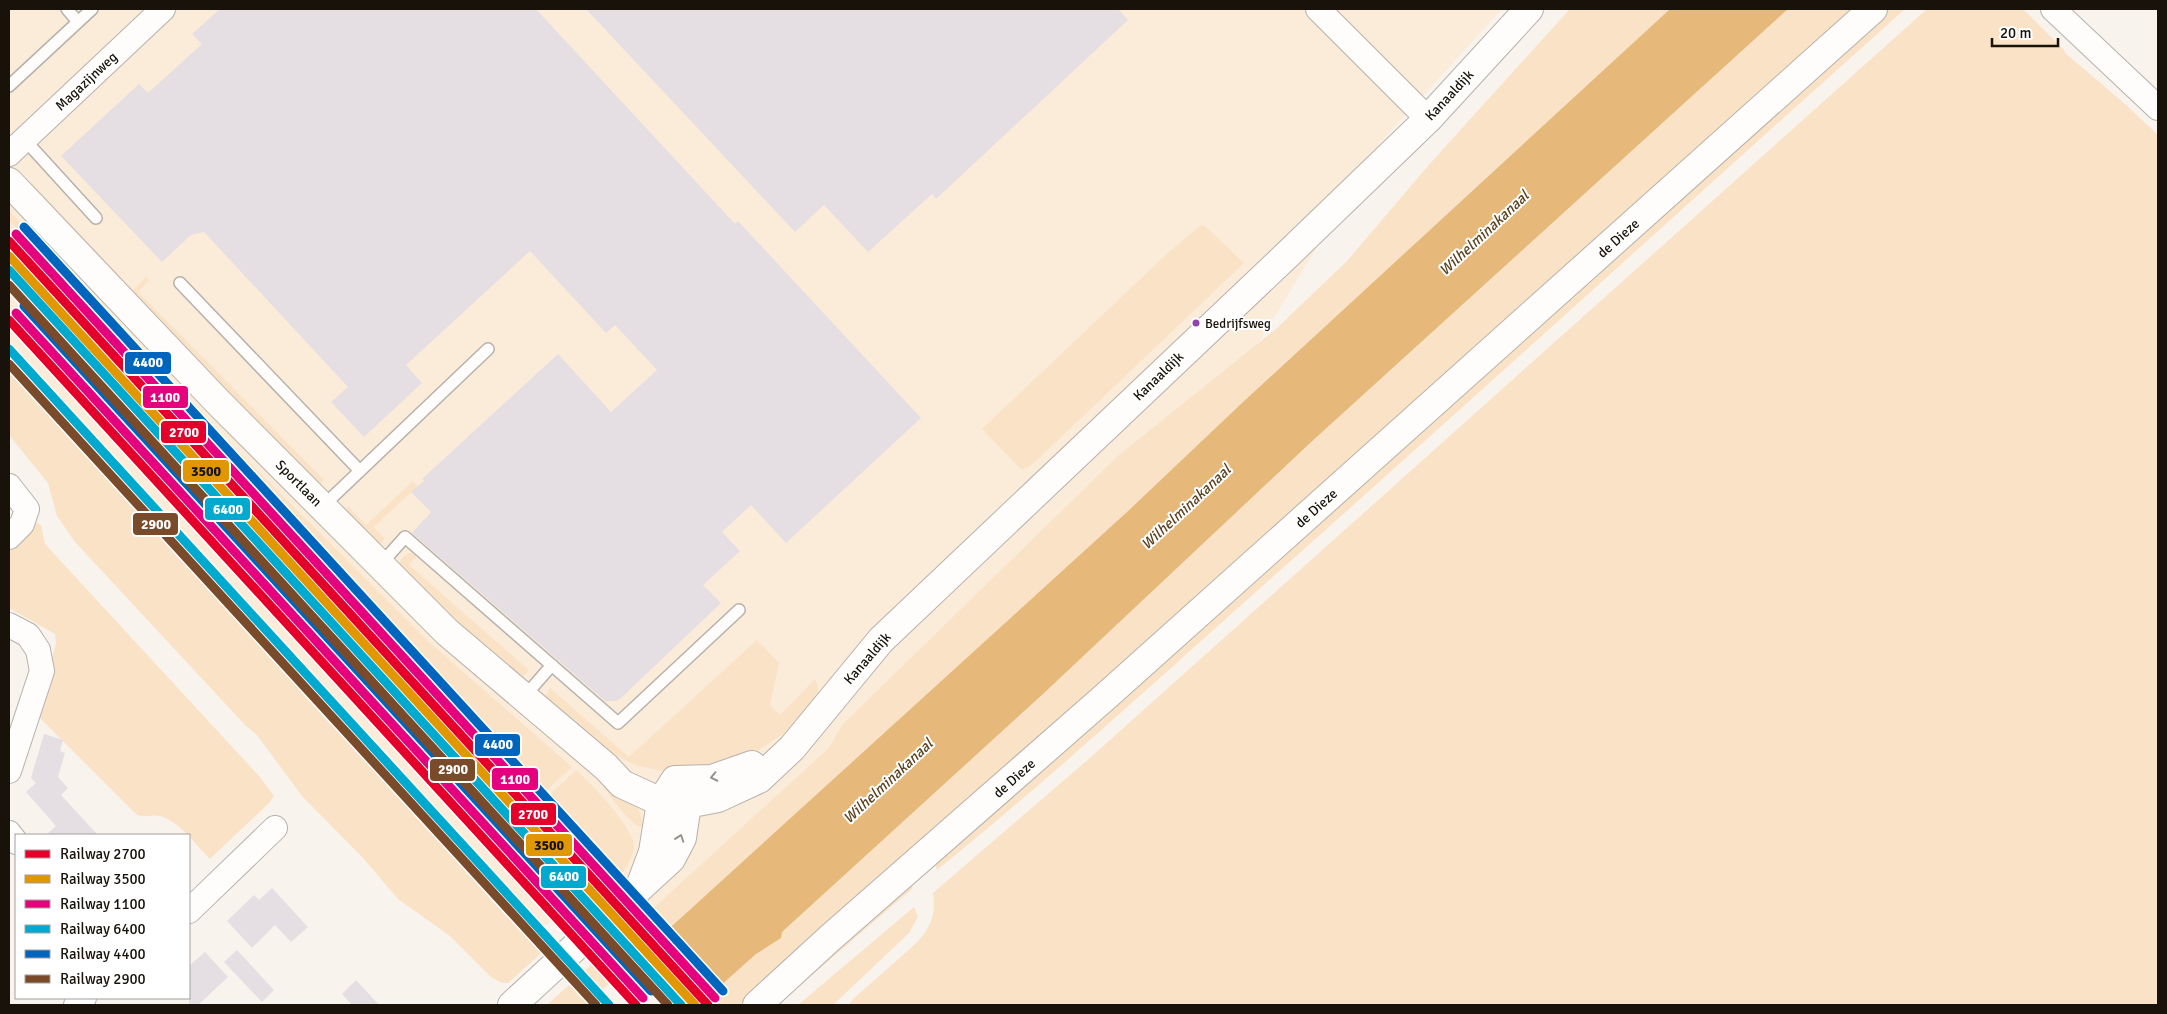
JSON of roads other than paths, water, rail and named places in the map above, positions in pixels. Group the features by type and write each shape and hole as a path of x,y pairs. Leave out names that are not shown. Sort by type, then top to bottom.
{"street":[{"name":"Magazijnweg","path":"16,147 163,9"},
{"path":"1318,9 1428,118"},
{"name":"Kanaaldijk","path":"674,795 718,798 759,779 792,748 881,640 1287,255 1428,118 1528,9"},
{"name":"de Dieze","path":"757,1005 830,938 1120,684 1873,9"},
{"path":"2053,9 2158,108"},
{"name":"Sportlaan","path":"9,182 218,402 447,632 606,767 622,784 674,795"},
{"path":"9,486 27,509 22,524 9,537"},
{"path":"9,625 28,635 38,650 42,671 9,771"},
{"path":"512,1005 671,859 682,838 674,795"},
{"path":"190,910 275,828"}],"lane":[{"path":"67,9 78,22"},
{"path":"10,81 92,9"},
{"path":"16,147 96,218"},
{"path":"180,283 360,471"},
{"path":"322,507 488,349"},
{"path":"380,564 405,537 618,723 739,610"},
{"path":"524,697 552,665"}],"water":[{"name":"Wilhelminakanaal","path":"1670,9 1788,9 1309,444 1043,694 782,932 781,938 756,954 699,1005 586,1005 666,937 672,926 1127,512 1243,402"}],"railway":[{"path":"9,262 689,1005"}],"rail line":[{"name":"4400","path":"24,227 723,991"},
{"name":"1100","path":"16,234 715,998"},
{"name":"2700","path":"9,241 708,1005"},
{"name":"3500","path":"9,256 695,1005"},
{"name":"6400","path":"9,270 681,1005"},
{"name":"2900","path":"9,285 668,1005"},
{"name":"4400","path":"24,306 651,991"},
{"name":"1100","path":"16,313 643,998"},
{"name":"2700","path":"9,320 636,1005"},
{"name":"6400","path":"9,349 609,1005"},
{"name":"2900","path":"9,364 596,1005"}],"place":[{"name":"Bedrijfsweg","path":"1196,323"}]}
